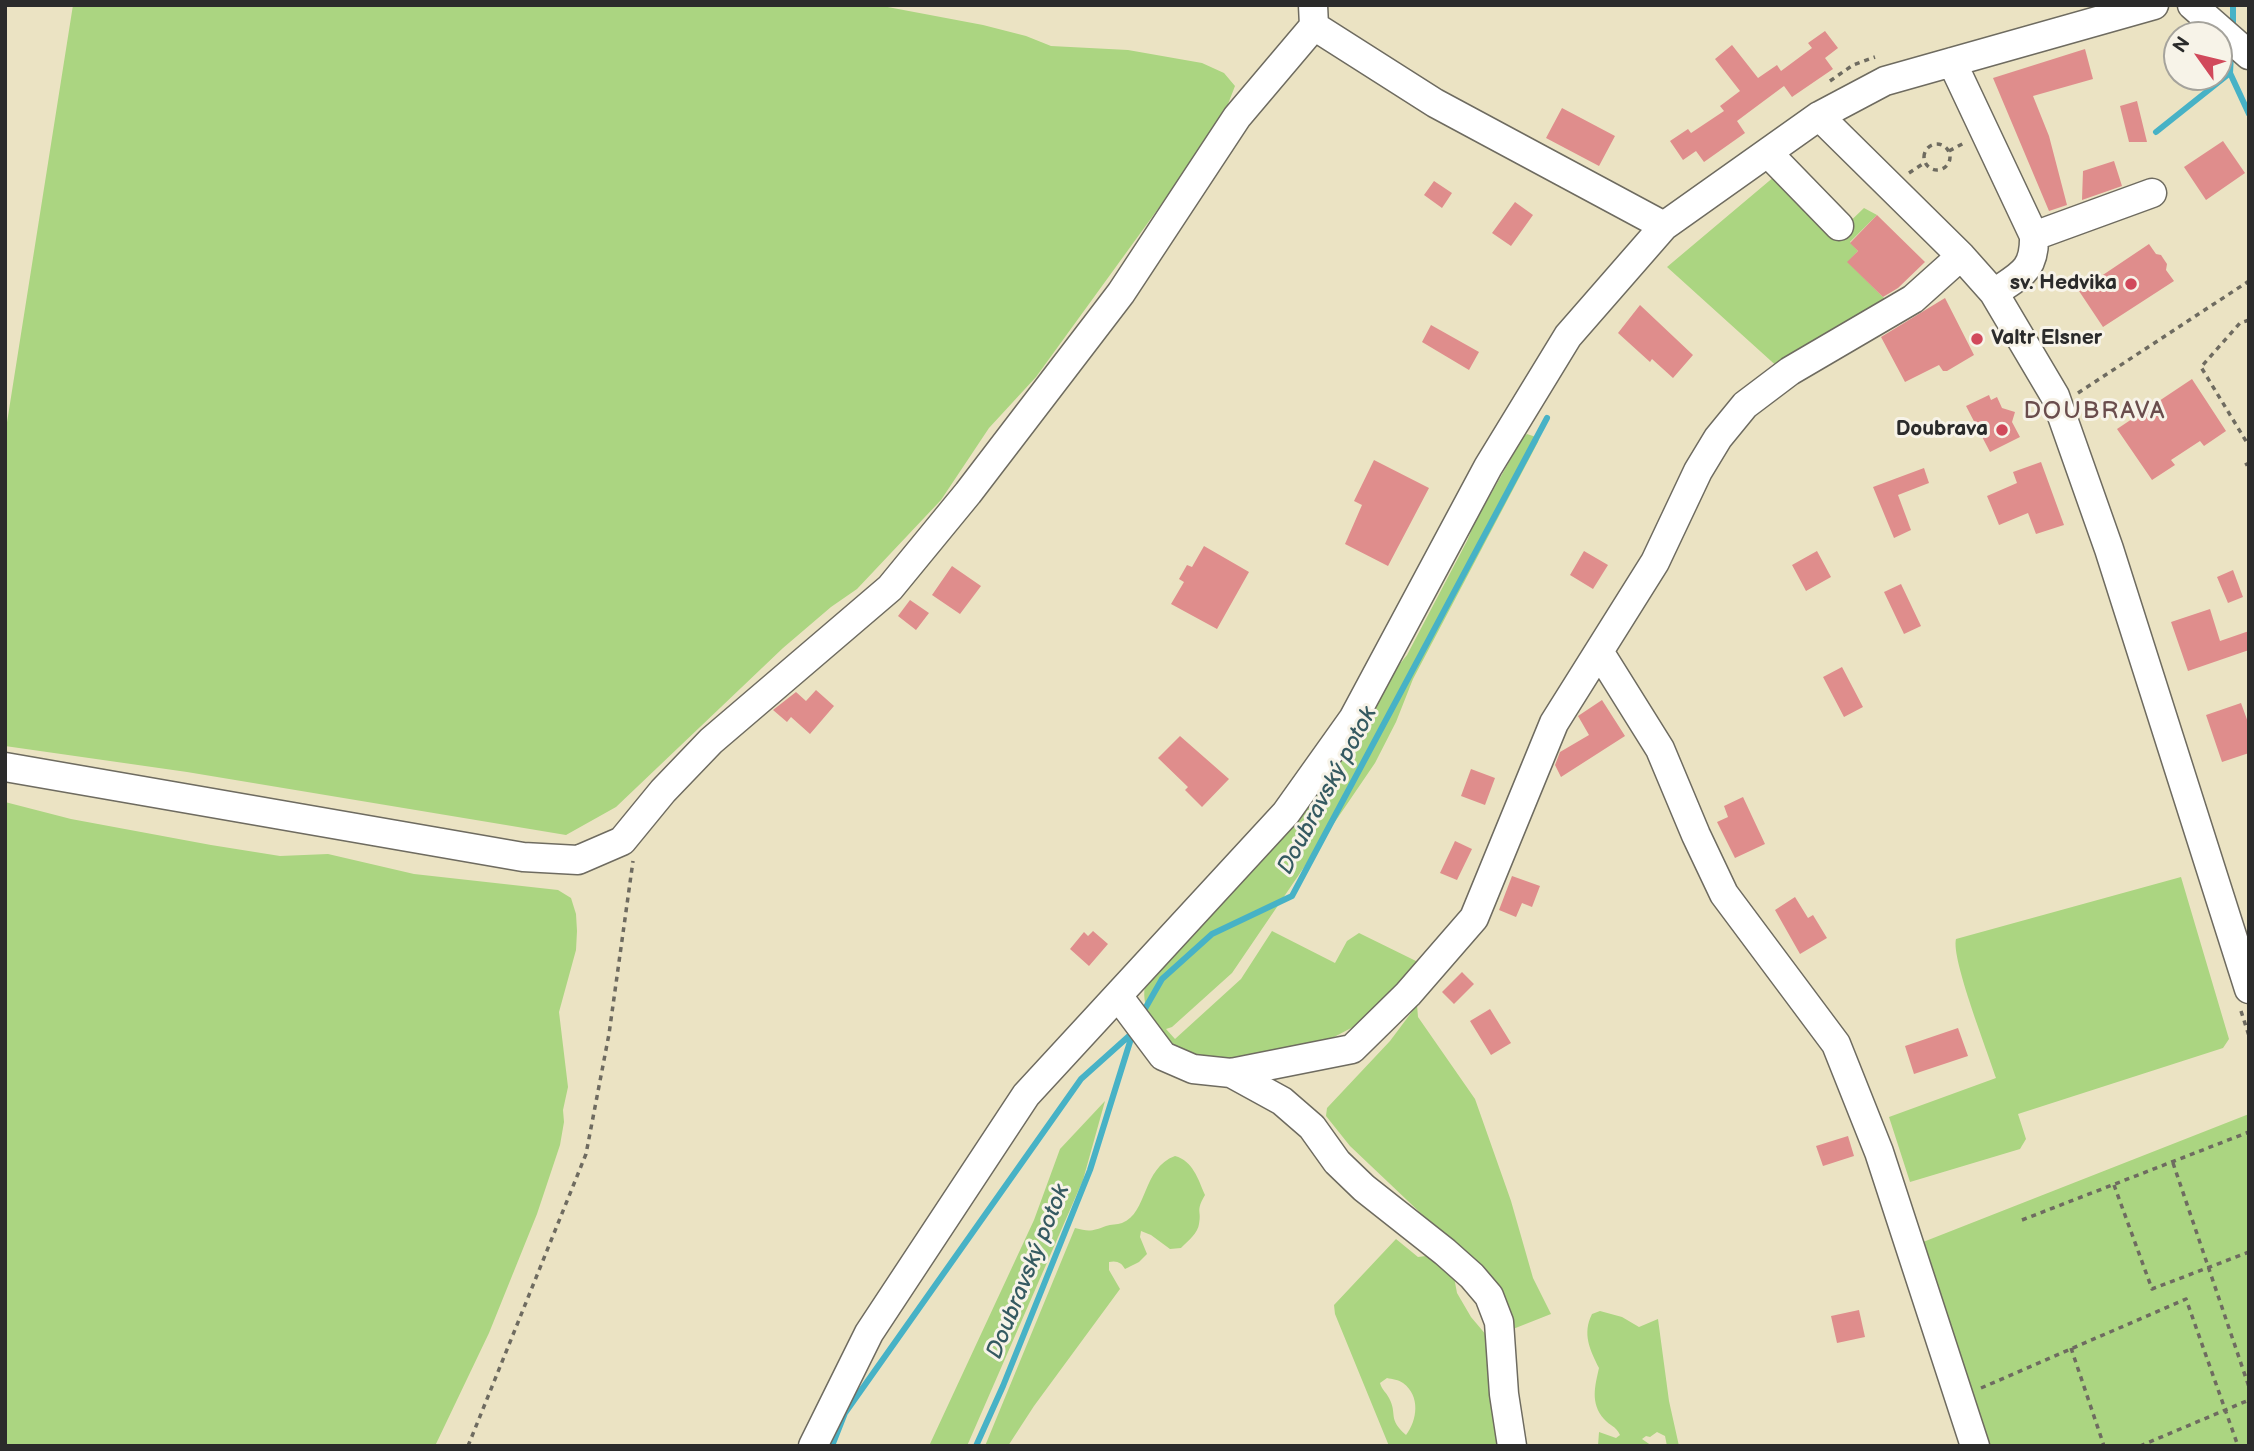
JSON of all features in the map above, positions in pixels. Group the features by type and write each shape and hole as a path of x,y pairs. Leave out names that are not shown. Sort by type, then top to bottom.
{"street":[{"path":"813,1446 869,1333 1026,1095 1286,813 1353,719 1488,467 1568,336 1664,226 1819,116 1885,81 2154,5"},
{"path":"2192,5 2236,44"},
{"path":"5,767 523,857 578,860 622,841 663,791 711,741 890,588 968,493 1121,293 1237,117 1314,15 1435,103 1664,226"},
{"path":"1952,62 2034,236 2035,254 2029,267 1994,293"},
{"path":"1819,116 1961,256 1994,293 2056,397 2109,549 2244,999"},
{"path":"1768,153 1839,226"},
{"path":"2034,236 2152,194"},
{"path":"1118,996 1163,1056 1193,1069 1231,1073 1352,1049 1408,994 1474,918 1554,723 1655,562 1698,471 1718,438 1745,404 1790,371 1913,299 1961,256"},
{"path":"1600,653 1660,749 1724,894 1836,1044 1879,1152 1975,1446"},
{"path":"1231,1073 1282,1101 1312,1127 1337,1161 1364,1188 1445,1252 1472,1276 1489,1296 1499,1322 1504,1394 1512,1446"}],"path":[{"path":"1943,145 1949,150 1948,165 1943,170 1928,169 1924,163 1923,154 1927,147 1943,145"},
{"path":"1901,178 1924,163"},
{"path":"2059,406 2249,281"},
{"path":"2249,320 2240,323 2201,367 2249,446"},
{"path":"468,1446 586,1154 609,1034 634,864 622,841"},
{"path":"2244,999 2249,1036"},
{"path":"2022,1220 2249,1132"},
{"path":"2173,1162 2249,1387"},
{"path":"2114,1185 2152,1289 2249,1252"},
{"path":"1976,1390 2186,1299 2238,1446"},
{"path":"2071,1348 2104,1446"},
{"path":"2140,1446 2249,1400"}],"green space":[{"path":"73,5 877,5 983,25 1026,36 1051,46 1128,50 1202,63 1224,73 1235,86 1221,122 1036,377 989,428 941,500 857,589 831,607 783,648 616,807 566,835 187,772 5,746 5,435"},
{"path":"1775,176 1836,235 1864,208 1877,215 1850,242 1858,251 1848,262 1886,300 1781,370 1667,267"},
{"path":"1527,434 1539,438 1538,442 1413,679 1396,722 1375,763 1232,973 1172,1027 1166,1029 1175,1039 1241,979 1272,931 1335,963 1347,941 1359,933 1416,961 1416,965 1364,1024 1319,1045 1254,1067 1177,1054 1148,1014 1145,985 1407,655 1474,524"},
{"path":"5,802 71,819 211,845 280,856 328,854 414,874 558,890 571,898 577,931 576,950 559,1012 568,1087 560,1145 537,1214 489,1333 435,1446 5,1446"},
{"path":"2181,877 2229,1039 2223,1048 2018,1114 2026,1139 2020,1149 1910,1182 1889,1117 1996,1078 1964,985 1956,939"},
{"path":"1417,1005 1418,1017 1475,1099 1511,1201 1533,1278 1551,1314 1513,1329 1448,1239 1350,1146 1326,1116 1327,1108 1390,1041"},
{"path":"1105,1101 1083,1180 967,1446 929,1446 1034,1220 1060,1149"},
{"path":"2249,1114 2249,1446 1983,1446 1918,1244"},
{"path":"1175,1156 1191,1166 1205,1195 1199,1208 1200,1219 1195,1234 1181,1248 1170,1249 1141,1231 1140,1237 1147,1254 1139,1262 1125,1269 1119,1262 1109,1262 1109,1270 1120,1289 1008,1446 985,1446 1075,1228 1094,1230 1122,1223 1130,1218 1137,1210 1156,1170"},
{"path":"1396,1239 1418,1257 1426,1256 1439,1261 1454,1277 1457,1293 1471,1317 1487,1336 1501,1446 1389,1446 1335,1314 1334,1305","holes":["1387,1378 1403,1383 1413,1395 1415,1416 1406,1435 1397,1424 1392,1404 1380,1383"]},
{"path":"1600,1311 1622,1317 1639,1327 1658,1319 1669,1401 1679,1446 1667,1446 1665,1436 1657,1432 1642,1439 1652,1446 1598,1446 1599,1432 1616,1438 1620,1435 1600,1413 1595,1401 1599,1368 1587,1335 1592,1314"}],"building":[{"path":"1825,31 1838,48 1825,58 1833,69 1792,97 1784,86 1737,121 1745,133 1704,162 1696,151 1683,160 1670,141 1688,129 1691,133 1724,111 1720,106 1740,91 1715,59 1732,45 1758,78 1777,65 1781,71 1812,48 1808,43"},
{"path":"2085,49 2093,79 2033,96 2049,136 2067,205 2049,211 1993,78"},
{"path":"2137,101 2147,142 2129,142 2120,106"},
{"path":"1562,108 1615,136 1599,166 1546,138"},
{"path":"2223,141 2245,173 2206,200 2184,167"},
{"path":"2114,161 2122,186 2082,200 2083,171"},
{"path":"1434,181 1452,193 1442,208 1424,195"},
{"path":"1515,202 1533,215 1511,246 1492,233"},
{"path":"1877,215 1925,262 1898,288 1883,297 1847,262 1858,251 1850,243"},
{"name":"sv. Hedvika","path":"2149,244 2156,254 2161,255 2167,264 2166,270 2174,281 2103,327 2079,291"},
{"path":"1945,298 1974,355 1947,371 1943,371 1939,365 1905,382 1881,337"},
{"path":"1640,305 1693,355 1673,378 1652,359 1650,362 1618,333"},
{"path":"1431,325 1479,352 1469,370 1422,342"},
{"path":"2192,379 2226,431 2204,446 2200,441 2171,460 2175,465 2152,480 2117,429"},
{"path":"1989,395 1991,400 1997,397 2002,408 2015,412 2012,422 2020,437 1990,452 1966,406"},
{"path":"1374,460 1429,488 1388,566 1345,544 1362,505 1354,501"},
{"path":"2041,462 2064,525 2036,534 2028,513 1999,525 1987,496 2017,483 2013,472"},
{"path":"1924,468 1929,483 1898,495 1911,530 1894,538 1873,487"},
{"path":"1204,546 1249,572 1217,629 1171,604 1184,582 1179,579 1187,565 1192,567"},
{"path":"1584,551 1608,565 1593,589 1570,575"},
{"path":"1817,551 1831,577 1806,591 1792,565"},
{"path":"952,566 981,586 960,614 932,595"},
{"path":"2233,570 2243,597 2228,603 2217,577"},
{"path":"1901,584 1921,626 1904,634 1884,592"},
{"path":"910,600 929,613 916,630 898,616"},
{"path":"2210,609 2220,641 2249,631 2249,650 2188,671 2171,622"},
{"path":"1842,667 1863,707 1844,717 1823,677"},
{"path":"816,690 834,706 810,734 791,717 787,722 773,710 796,692 806,701"},
{"path":"1602,700 1625,736 1561,777 1555,765 1560,752 1589,735 1578,716"},
{"path":"2241,703 2249,725 2249,753 2222,762 2206,715"},
{"path":"1180,736 1229,779 1202,807 1185,790 1188,787 1158,758"},
{"path":"1471,769 1495,778 1485,805 1461,796"},
{"path":"1743,797 1765,844 1735,858 1717,822 1728,817 1724,806"},
{"path":"1455,841 1472,849 1457,880 1440,873"},
{"path":"1512,876 1540,886 1532,907 1522,903 1516,917 1499,910"},
{"path":"1795,897 1808,918 1813,915 1827,938 1800,954 1775,910"},
{"path":"1093,931 1108,944 1089,966 1070,949 1084,932 1088,936"},
{"path":"1462,972 1474,984 1454,1004 1442,992"},
{"path":"1490,1009 1511,1043 1491,1055 1470,1021"},
{"path":"1958,1028 1968,1056 1914,1074 1905,1046"},
{"path":"1848,1136 1854,1156 1823,1166 1816,1146"},
{"path":"1859,1310 1865,1337 1837,1343 1831,1316"}],"waterway":[{"name":"Doubravský potok","path":"2233,5 2233,21"},
{"path":"2233,79 2249,114"},
{"name":"Doubravský potok","path":"2156,132 2207,91"},
{"name":"Doubravský potok","path":"1142,1014 1162,979 1212,934 1292,896 1547,418"},
{"name":"Doubravský potok","path":"976,1446 1090,1170 1134,1029"},
{"path":"832,1446 845,1413 1081,1079 1129,1036"}],"place":[{"name":"sv. Hedvika","path":"2131,284"},
{"name":"Valtr Elsner","path":"1977,339"},
{"name":"Doubrava","path":"2002,430"}],"district":[{"name":"DOUBRAVA","path":"2095,412"}]}
